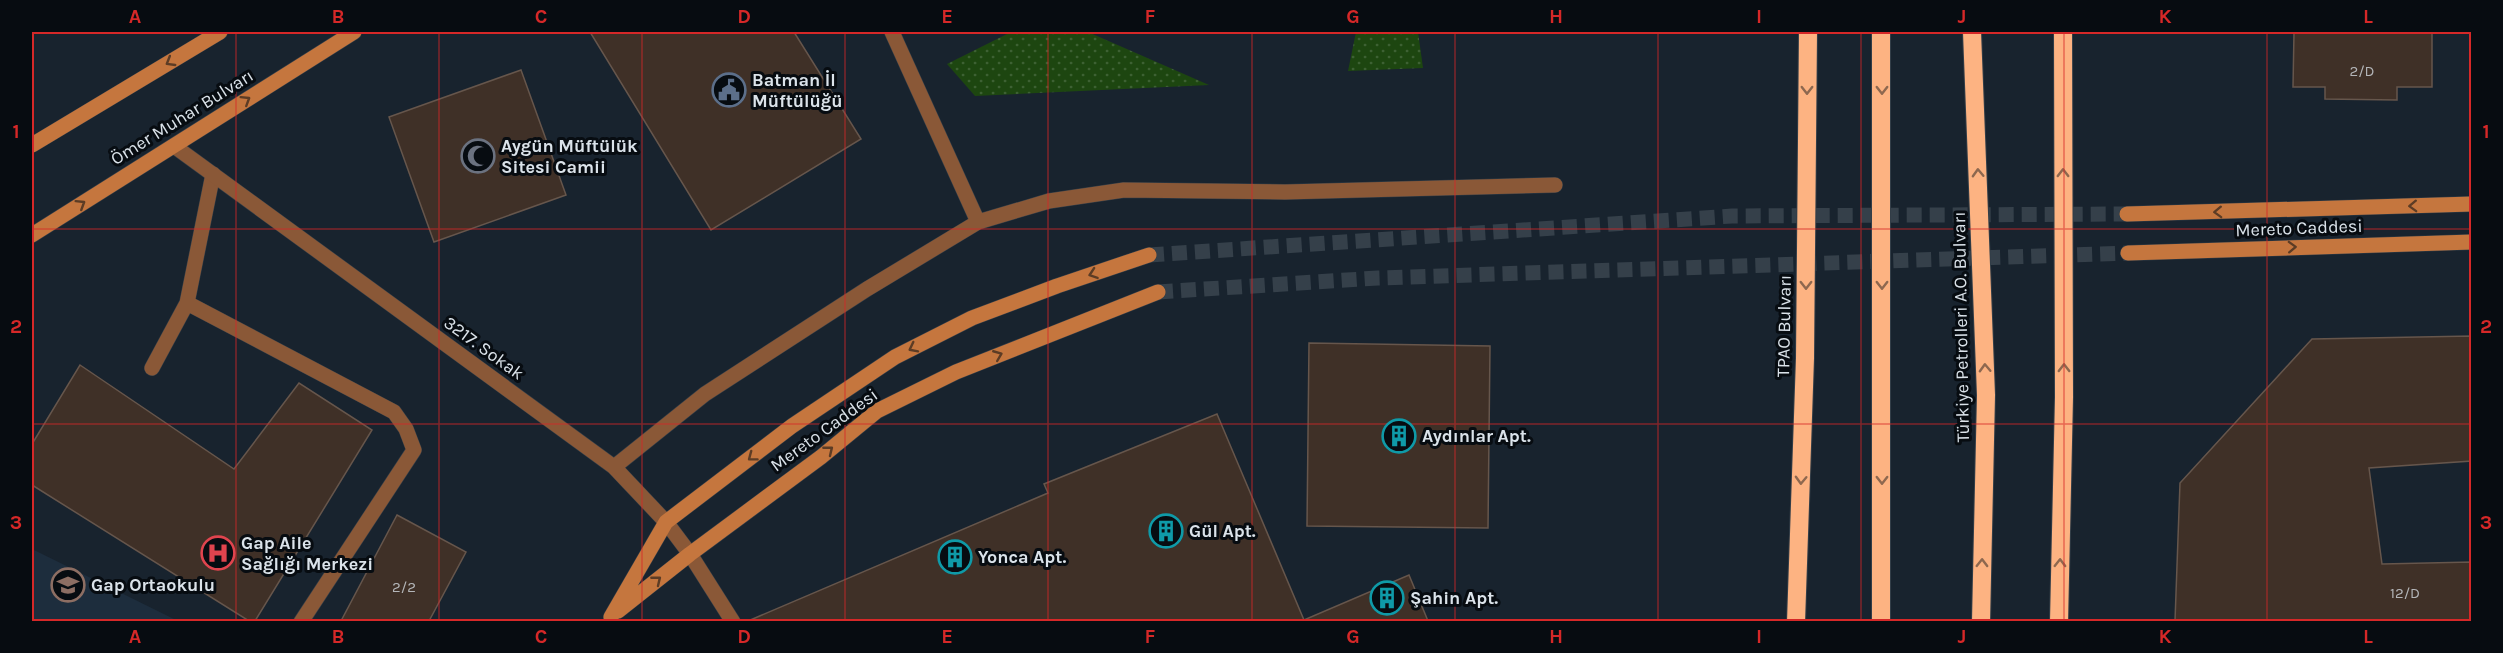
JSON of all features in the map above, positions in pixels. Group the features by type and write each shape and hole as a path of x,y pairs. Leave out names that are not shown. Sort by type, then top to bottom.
{"highway":[{"name":"TPAO Bulvarı","path":"1796,621 1805,358 1808,32"},
{"path":"1881,32 1881,621"},
{"name":"Türkiye Petrolleri A.O. Bulvarı","path":"1972,32 1986,395 1981,621"},
{"path":"2059,621 2064,398 2063,32"}],"street":[{"path":"32,145 220,32"},
{"name":"Ömer Muhar Bulvarı","path":"32,235 354,32"},
{"path":"892,32 978,222"},
{"name":"3217. Sokak","path":"174,146 614,467 666,522 690,554 733,621"},
{"path":"152,368 187,303 213,174"},
{"path":"614,467 705,394 867,289 978,222 1049,201 1124,190 1285,192 1555,185"},
{"path":"2127,214 2472,204"},
{"name":"Mereto Caddesi","path":"2128,253 2472,242"},
{"path":"610,619 666,522 792,426 895,357 972,318 1149,255"},
{"name":"Mereto Caddesi","path":"610,619 690,554 821,457 877,411 956,372 1158,292"},
{"path":"187,303 394,412 406,429 414,450 301,621"}],"shaded area":[{"name":"Gap Ortaokulu","path":"32,549 178,621 32,621"}],"green space":[{"path":"1011,32 1088,32 1209,85 975,96 947,64"},
{"path":"1356,32 1418,32 1423,68 1348,71"}],"building":[{"name":"Batman İl Müftülüğü","path":"590,32 794,32 861,139 711,230"},
{"path":"2294,32 2432,32 2432,87 2397,87 2397,100 2325,99 2325,87 2293,87"},
{"name":"Aygün Müftülük Sitesi Camii","path":"521,70 566,195 434,242 389,117"},
{"path":"2472,336 2472,461 2369,468 2382,564 2472,562 2472,621 2175,621 2180,483 2312,339"},
{"name":"Aydınlar Apt.","path":"1309,343 1490,346 1488,528 1307,526"},
{"name":"Gap Aile Sağlığı Merkezi","path":"80,365 234,469 299,383 372,430 255,621 249,621 32,485 32,444"},
{"path":"1217,414 1304,620 1409,575 1428,621 748,621 1048,493 1044,484"},
{"path":"397,515 466,552 429,621 341,621"}],"tunnel":[{"path":"1149,255 1732,216 2127,214"},
{"path":"1158,292 1378,278 2128,253"}],"place":[{"name":"Batman İl Müftülüğü","path":"729,90"},
{"name":"Aygün Müftülük Sitesi Camii","path":"478,156"},
{"name":"Aydınlar Apt.","path":"1399,436"},
{"name":"Gül Apt.","path":"1166,531"},
{"name":"Gap Aile Sağlığı Merkezi","path":"218,553"},
{"name":"Yonca Apt.","path":"955,557"},
{"name":"Gap Ortaokulu","path":"68,585"},
{"name":"Şahin Apt.","path":"1387,598"}]}
